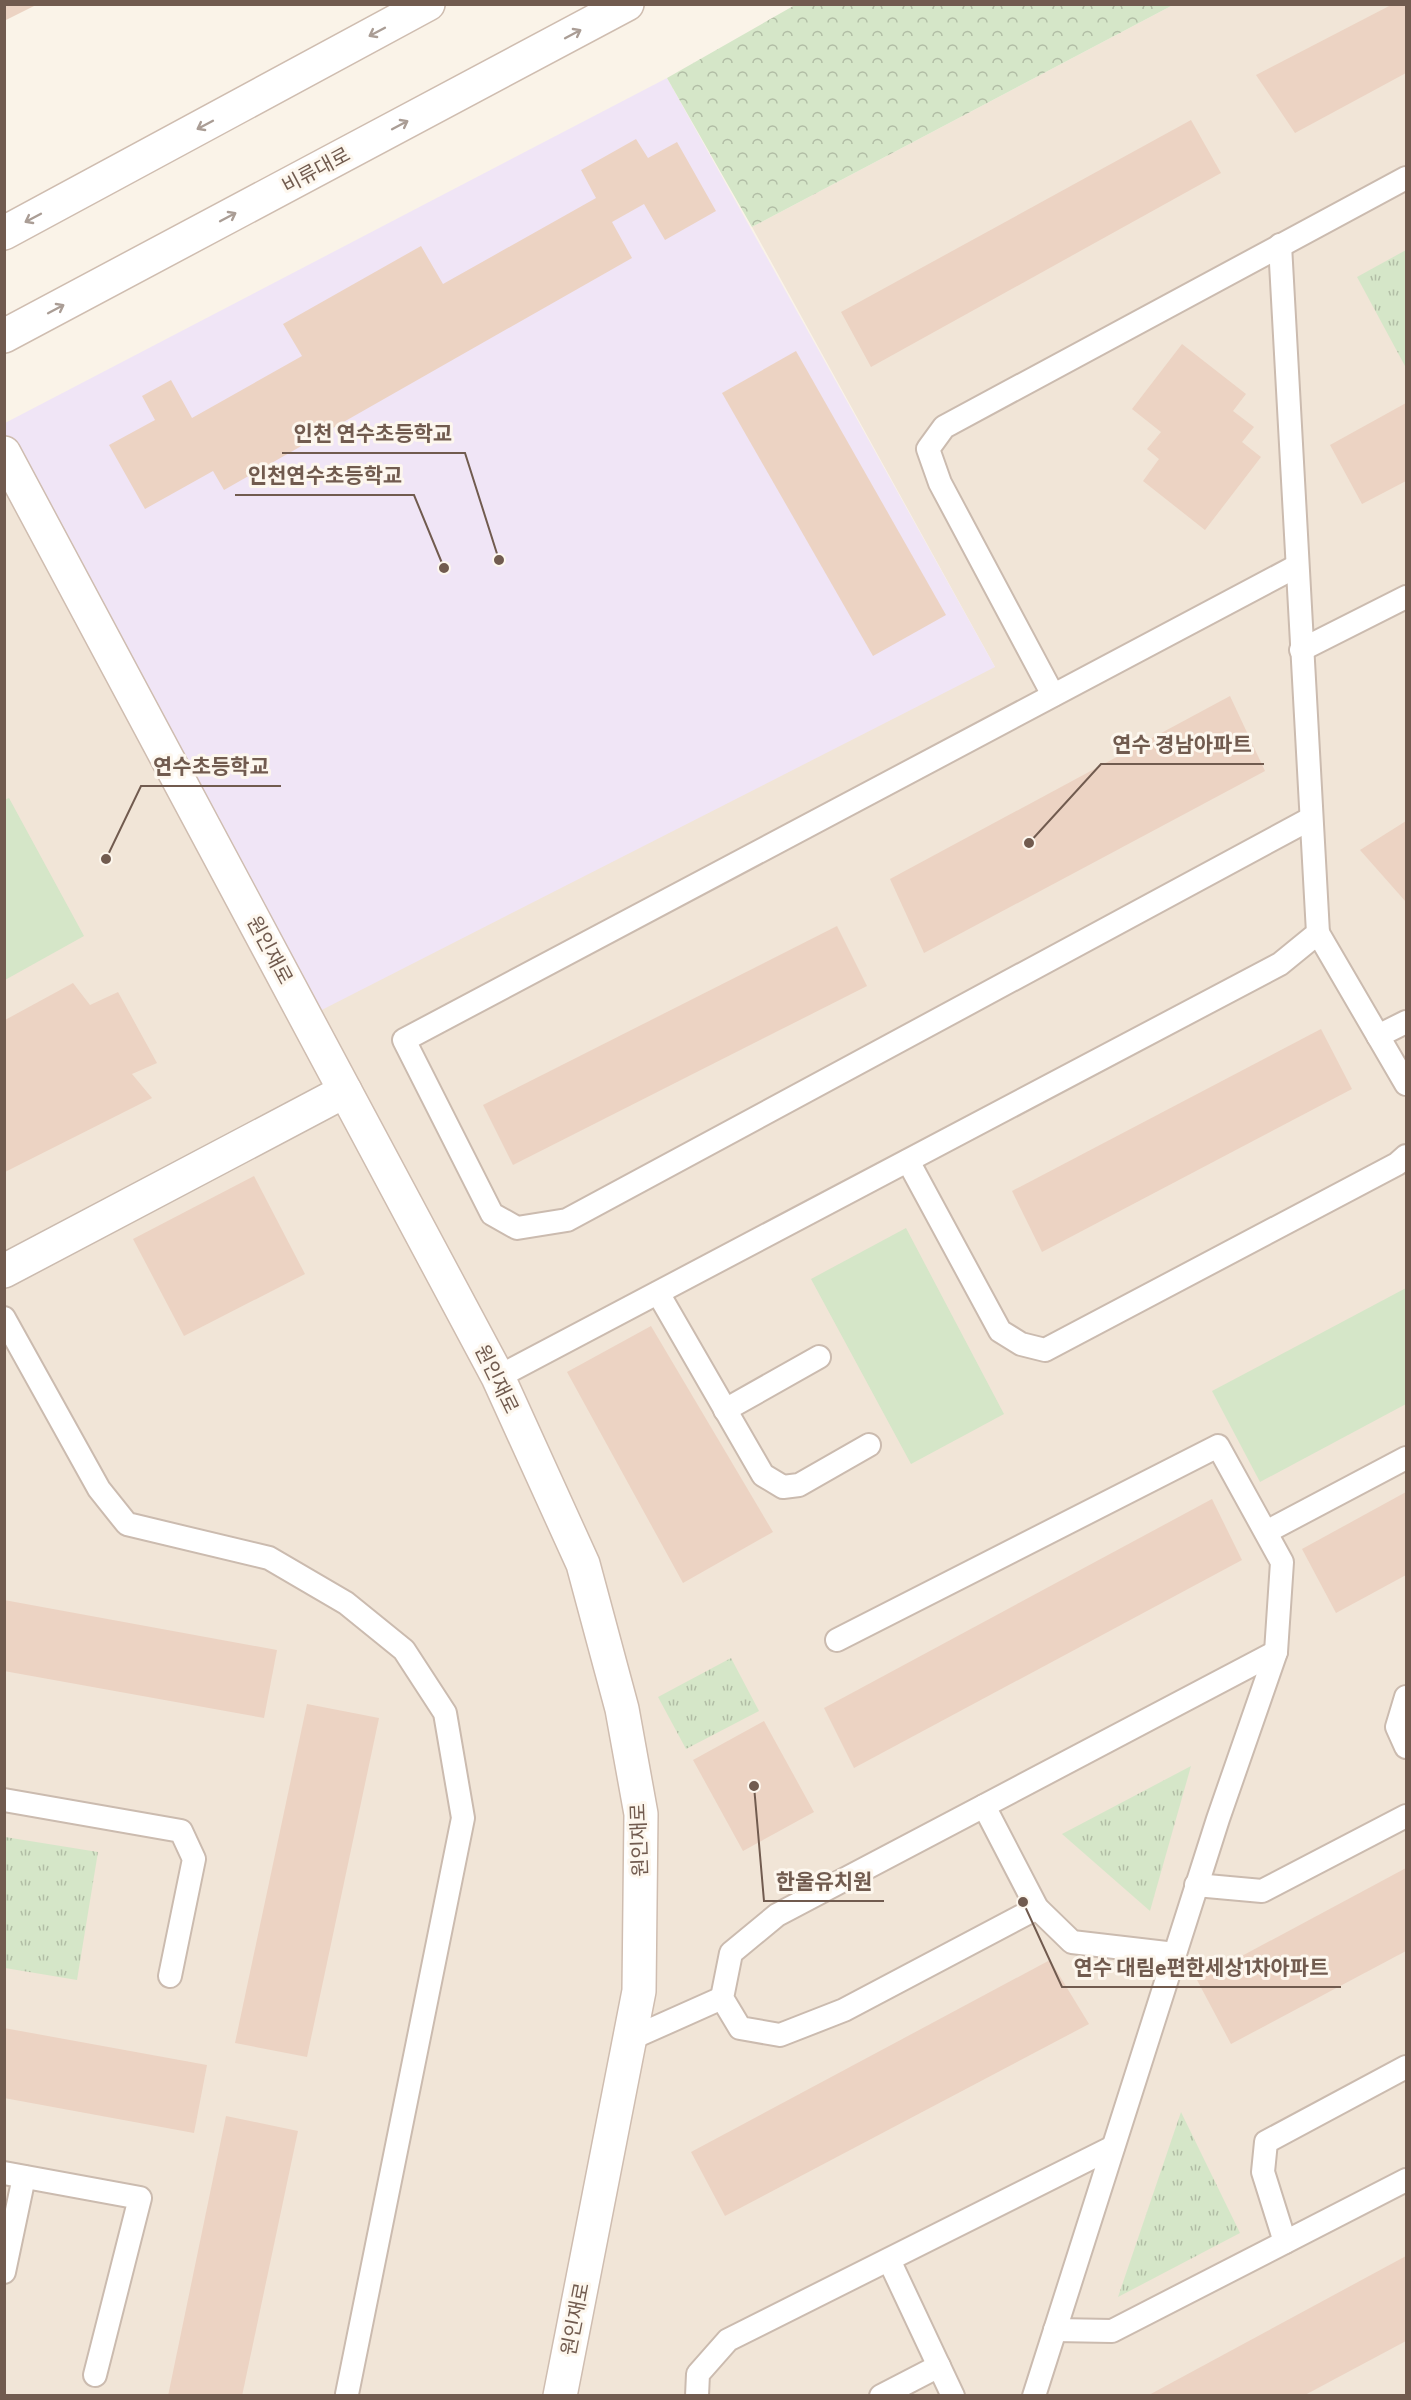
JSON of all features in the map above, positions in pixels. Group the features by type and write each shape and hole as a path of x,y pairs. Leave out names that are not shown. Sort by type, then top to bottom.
{"main road":[{"path":"4,233 428,4"},
{"name":"비류대로","path":"4,336 627,4"},
{"name":"원인재로","path":"4,453 498,1377 583,1564 622,1709 641,1814 639,1990 560,2396"},
{"path":"4,1271 345,1091"}],"lane":[{"path":"1053,695 940,483 928,449 944,428 1407,178"},
{"path":"1280,245 1318,933 1407,1084"},
{"path":"1297,566 404,1040 492,1214 517,1228 567,1220 1310,819"},
{"path":"1301,650 1407,597"},
{"path":"498,1377 1280,964 1318,933"},
{"path":"1378,1036 1407,1022"},
{"path":"908,1161 1000,1331 1021,1344 1045,1350 1397,1164 1407,1156"},
{"path":"658,1293 763,1475 783,1487 799,1485 869,1445"},
{"path":"4,1318 99,1489 127,1524 269,1558 346,1603 404,1650 445,1713 463,1818 347,2394"},
{"path":"725,1410 819,1357"},
{"path":"837,1640 1218,1446 1282,1562 1276,1652 1197,1885 1034,2396"},
{"path":"1266,1532 1407,1458"},
{"path":"1037,1908 844,2010 780,2035 740,2028 722,1998 731,1953 777,1915 1276,1652"},
{"path":"1407,1697 1398,1727 1407,1747"},
{"path":"4,1800 182,1831 194,1859 170,1976"},
{"path":"984,1806 1037,1908 1072,1942 1175,1954"},
{"path":"1197,1885 1262,1890 1407,1816"},
{"path":"630,2039 722,1998"},
{"path":"1285,2242 1263,2172 1266,2142 1407,2067"},
{"path":"697,2396 698,2374 729,2340 1113,2147"},
{"path":"4,2272 14,2175 140,2198 95,2375"},
{"path":"1055,2330 1112,2331 1407,2180"},
{"path":"889,2260 953,2396"},
{"path":"881,2396 939,2366"}],"shaded area":[{"path":"1173,5 1406,5 1406,2395 5,2395 4,453 995,667 752,227"},
{"path":"667,78 995,667 306,1018 5,453 5,423"}],"green space":[{"path":"795,5 1173,5 752,227 667,78"},
{"path":"1406,250 1406,365 1405,366 1357,277"},
{"path":"9,798 84,936 5,980 4,800"},
{"path":"906,1228 1004,1414 911,1464 811,1279"},
{"path":"1406,1288 1406,1404 1260,1482 1212,1391"},
{"path":"731,1658 759,1711 686,1749 658,1697"},
{"path":"1191,1766 1150,1911 1062,1834"},
{"path":"5,1837 98,1852 77,1980 5,1968"},
{"path":"1181,2112 1240,2233 1118,2297"}],"building":[{"path":"4,4 38,4 4,21"},
{"path":"1393,4 1406,4 1406,73 1295,133 1256,75"},
{"path":"1191,120 1221,173 871,367 841,312"},
{"path":"636,139 648,158 677,142 716,211 665,240 644,204 612,222 632,258 224,490 213,471 145,509 109,445 155,420 142,396 171,380 192,418 302,356 283,324 421,246 443,284 596,198 581,170"},
{"path":"1182,344 1246,394 1233,411 1254,427 1242,442 1261,457 1205,530 1143,481 1159,459 1147,449 1161,432 1132,409"},
{"path":"796,351 946,615 873,656 722,393"},
{"path":"1406,403 1406,481 1362,504 1330,445"},
{"path":"1230,696 1265,771 924,953 890,879"},
{"path":"1406,821 1406,902 1360,850"},
{"path":"837,926 867,986 513,1165 483,1105"},
{"path":"73,983 90,1005 118,992 157,1063 132,1074 152,1098 5,1172 5,1020"},
{"path":"1321,1029 1352,1089 1042,1252 1012,1191"},
{"path":"254,1176 305,1274 184,1336 133,1239"},
{"path":"651,1326 773,1532 683,1583 567,1372"},
{"path":"1406,1492 1406,1575 1336,1613 1302,1549"},
{"path":"1212,1499 1242,1560 854,1768 824,1708"},
{"path":"4,1600 277,1650 264,1718 4,1671"},
{"path":"307,1704 379,1718 307,2057 235,2043"},
{"path":"764,1721 814,1812 743,1851 693,1760"},
{"path":"1406,1868 1406,1951 1231,2044 1197,1980"},
{"path":"1050,1960 1089,2024 725,2216 691,2152"},
{"path":"4,2028 207,2065 194,2133 4,2098"},
{"path":"226,2116 298,2131 242,2396 168,2396"},
{"path":"1406,2256 1406,2341 1303,2396 1147,2396"}],"place":[{"name":"인천 연수초등학교","path":"499,560"},
{"name":"인천연수초등학교","path":"444,568"},
{"name":"연수 경남아파트","path":"1029,843"},
{"name":"연수초등학교","path":"106,859"},
{"name":"한울유치원","path":"754,1786"},
{"name":"연수 대림e편한세상1차아파트","path":"1023,1902"}]}
